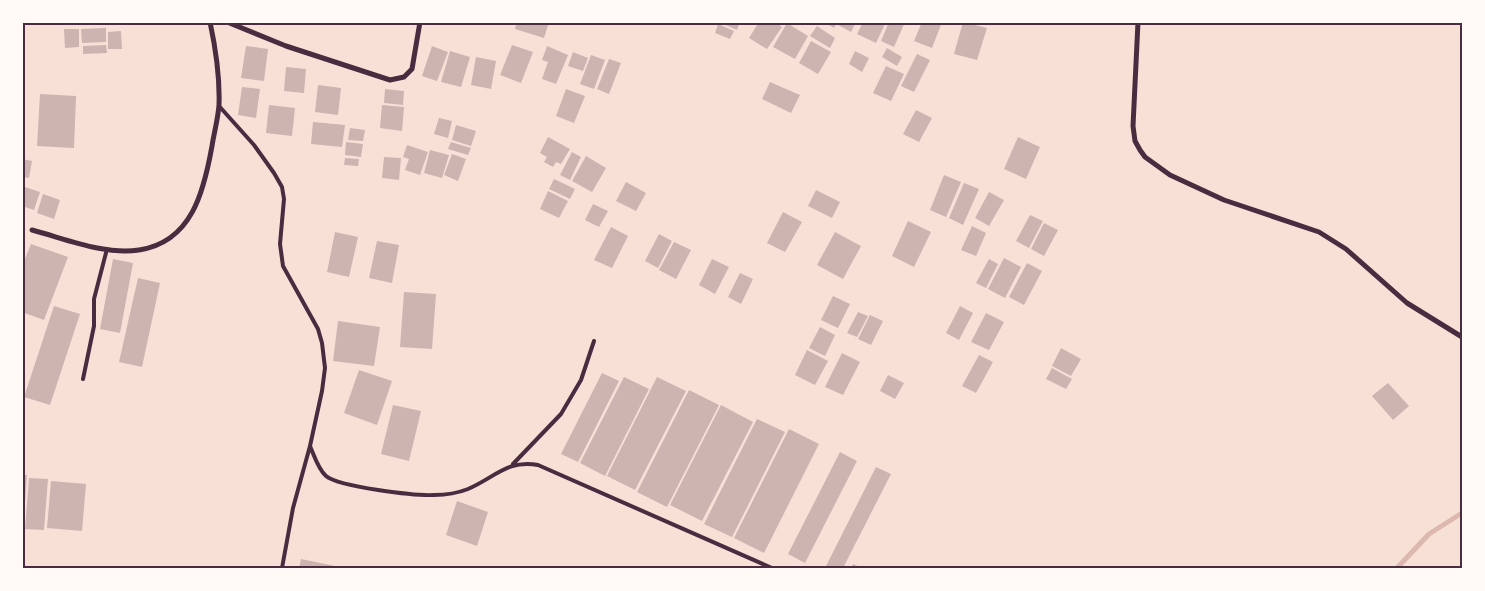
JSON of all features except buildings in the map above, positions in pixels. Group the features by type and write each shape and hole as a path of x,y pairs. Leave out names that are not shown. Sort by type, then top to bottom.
{"street":[{"path":"32,230 107,250 124,252 142,250 172,237 186,224 202,189 209,163 219,106 216,51 210,22"},
{"path":"227,22 286,46 390,80 404,77 412,68 420,22"},
{"path":"1138,22 1133,126 1136,141 1145,157 1170,175 1224,200 1320,232 1346,248 1407,303 1462,338"}],"lane":[{"path":"219,106 254,145 282,187 284,199 280,244 283,266 318,329 322,344 325,368 322,391 310,446 293,508 282,568"},
{"path":"83,379 94,326 94,299 107,250"},
{"path":"512,466 561,414 581,380 594,341"},
{"path":"310,446 325,476 334,481 381,490 416,494 449,494 468,489 512,466 526,463 538,465 772,568"}],"waterway":[{"path":"1397,568 1429,534 1462,513"}]}
